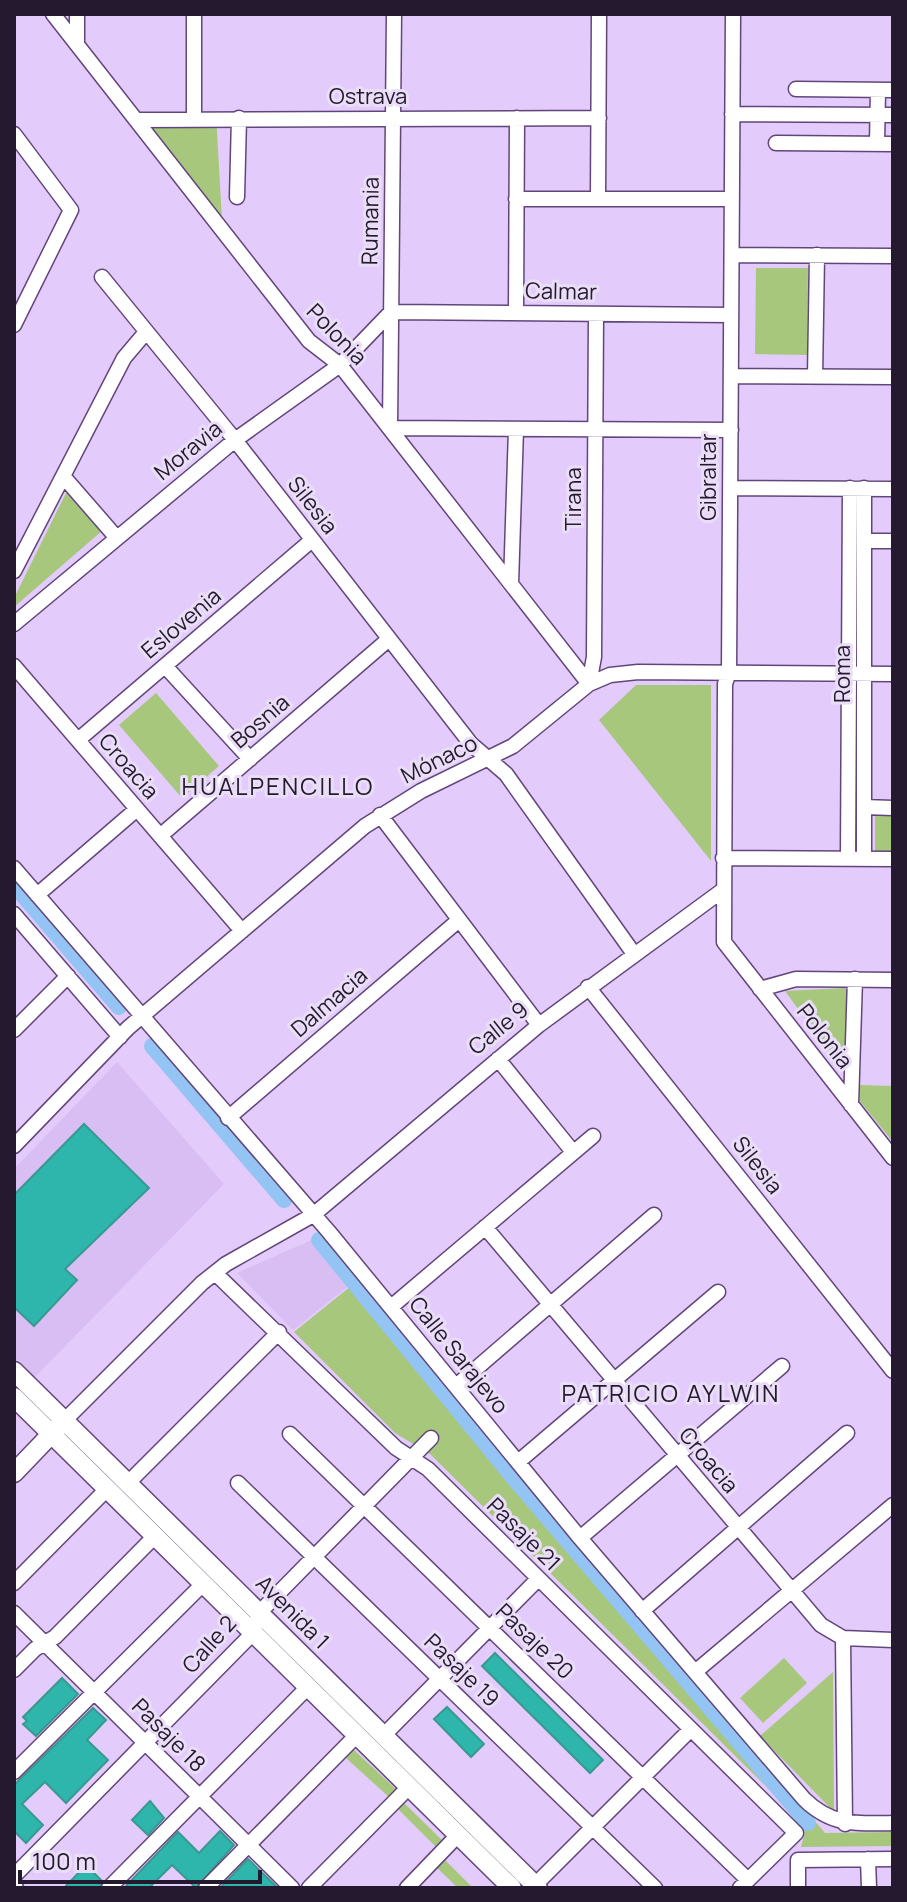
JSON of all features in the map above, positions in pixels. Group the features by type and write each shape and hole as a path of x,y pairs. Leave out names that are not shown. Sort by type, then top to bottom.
{"street":[{"name":"Polonia","path":"53,14 309,341 340,365 589,684"},
{"path":"77,14 77,44"},
{"path":"194,14 194,118"},
{"name":"Rumania","path":"390,428 394,14"},
{"path":"598,199 599,14"},
{"name":"Gibraltar","path":"723,939 725,684 729,672 733,14"},
{"path":"796,89 885,90 877,115 877,144"},
{"path":"732,114 893,115"},
{"path":"237,197 239,118"},
{"path":"516,313 517,118"},
{"name":"Ostrava","path":"137,120 599,118"},
{"path":"14,134 71,210 14,325"},
{"path":"776,143 893,144"},
{"path":"516,199 732,199"},
{"path":"732,255 893,256"},
{"path":"815,377 817,255"},
{"name":"Silesia","path":"102,277 235,440 471,744 506,774 634,954"},
{"name":"Calmar","path":"391,312 731,315"},
{"name":"Moravia","path":"14,624 235,440 340,365 391,312"},
{"name":"Tirana","path":"589,684 594,657 596,314"},
{"path":"14,571 124,358 146,332"},
{"path":"731,376 893,377"},
{"path":"390,428 731,430"},
{"path":"511,584 516,429"},
{"path":"63,476 116,537"},
{"path":"730,488 893,489"},
{"name":"Roma","path":"848,859 864,541 857,488"},
{"name":"Roma","path":"857,488 856,674 864,859"},
{"name":"Eslovenia","path":"78,740 312,540"},
{"path":"864,541 893,541"},
{"name":"Bosnia","path":"160,836 389,639"},
{"name":"Croacia","path":"14,666 242,931"},
{"path":"165,666 250,759"},
{"name":"Mónaco","path":"14,1146 142,1016 380,815 513,746 589,684 624,673 893,674"},
{"path":"848,817 893,808"},
{"path":"37,895 137,809"},
{"path":"380,815 539,1025"},
{"path":"723,858 893,859"},
{"name":"Calle Sarajevo","path":"14,868 313,1215 580,1538 804,1799 818,1812 845,1824"},
{"name":"Calle 9","path":"215,1273 313,1215 539,1025 723,890"},
{"path":"14,914 120,1037"},
{"name":"Dalmacia","path":"228,1118 459,920"},
{"name":"Polonia","path":"723,939 893,1158"},
{"path":"15,1028 68,976"},
{"path":"760,989 796,979 893,980"},
{"path":"851,1105 855,979"},
{"name":"Silesia","path":"588,987 893,1371"},
{"path":"498,1059 573,1152"},
{"path":"391,1307 593,1136"},
{"path":"456,1386 654,1215"},
{"name":"Croacia","path":"485,1227 791,1591 821,1625 843,1638"},
{"path":"14,1473 215,1273"},
{"name":"Pasaje 21","path":"215,1273 396,1448 428,1469 796,1833 781,1847"},
{"path":"518,1462 718,1292"},
{"path":"128,1483 279,1332"},
{"path":"580,1538 782,1366"},
{"name":"Avenida 1","path":"14,1371 107,1489 509,1887"},
{"name":"Avenida 1","path":"14,1397 128,1483 536,1886"},
{"path":"642,1611 847,1433"},
{"name":"Pasaje 20","path":"290,1434 643,1778 744,1884"},
{"name":"Calle 2","path":"14,1876 253,1633 259,1613 431,1438"},
{"name":"Pasaje 19","path":"238,1483 655,1888"},
{"path":"14,1583 107,1489"},
{"path":"695,1672 893,1505"},
{"path":"14,1670 155,1536"},
{"path":"383,1736 538,1579"},
{"path":"14,1772 203,1584"},
{"name":"Pasaje 18","path":"14,1613 292,1888"},
{"path":"893,1640 843,1638 845,1824 893,1823"},
{"path":"109,1888 308,1687"},
{"path":"536,1886 691,1729"},
{"path":"206,1888 357,1735"},
{"path":"309,1888 409,1787"},
{"path":"407,1888 458,1835"},
{"path":"744,1884 781,1847 798,1860 893,1859"},
{"path":"868,1859 869,1888"},
{"path":"798,1860 798,1888"}],"shaded area":[{"path":"117,1062 224,1184 32,1380 14,1364 14,1169"},
{"path":"316,1238 352,1283 293,1330 237,1273"}],"green space":[{"path":"140,114 216,114 222,220"},
{"path":"756,268 808,268 807,355 755,354"},
{"path":"68,489 103,530 14,607 14,598"},
{"path":"636,685 711,685 711,861 599,720"},
{"path":"156,693 219,766 182,798 119,725"},
{"path":"875,815 893,815 893,852 875,852"},
{"path":"846,988 851,1082 785,991"},
{"path":"860,1085 893,1086 893,1142 859,1100"},
{"path":"356,1282 825,1833 893,1832 893,1846 801,1847 805,1832 794,1814 430,1454 395,1433 294,1332"},
{"path":"784,1658 807,1683 763,1723 740,1698"},
{"path":"833,1672 834,1812 760,1736"},
{"path":"354,1750 397,1790 390,1798 346,1758"},
{"path":"403,1802 446,1844 439,1850 397,1808"},
{"path":"442,1857 473,1888 458,1888 434,1865"}],"building":[{"path":"84,1124 149,1188 65,1269 77,1280 34,1326 14,1307 14,1195"},
{"path":"495,1653 603,1760 590,1773 482,1666"},
{"path":"62,1678 78,1694 36,1736 23,1724 27,1721 23,1717"},
{"path":"447,1707 484,1744 471,1757 434,1719"},
{"path":"93,1708 106,1720 87,1740 108,1760 66,1803 45,1782 22,1804 43,1825 26,1843 14,1831 14,1785"},
{"path":"150,1801 164,1818 148,1835 132,1820"},
{"path":"220,1831 234,1845 196,1888 172,1865 149,1888 124,1888 178,1832 199,1853"},
{"path":"248,1859 278,1888 220,1888"},
{"path":"86,1865 102,1881 99,1888 64,1888"}],"waterway":[{"path":"14,885 119,1007"},
{"path":"152,1046 284,1200"},
{"path":"319,1240 512,1476 808,1823"}],"district":[{"name":"HUALPENCILLO","path":"278,787"},
{"name":"PATRICIO AYLWIN","path":"671,1394"}]}
